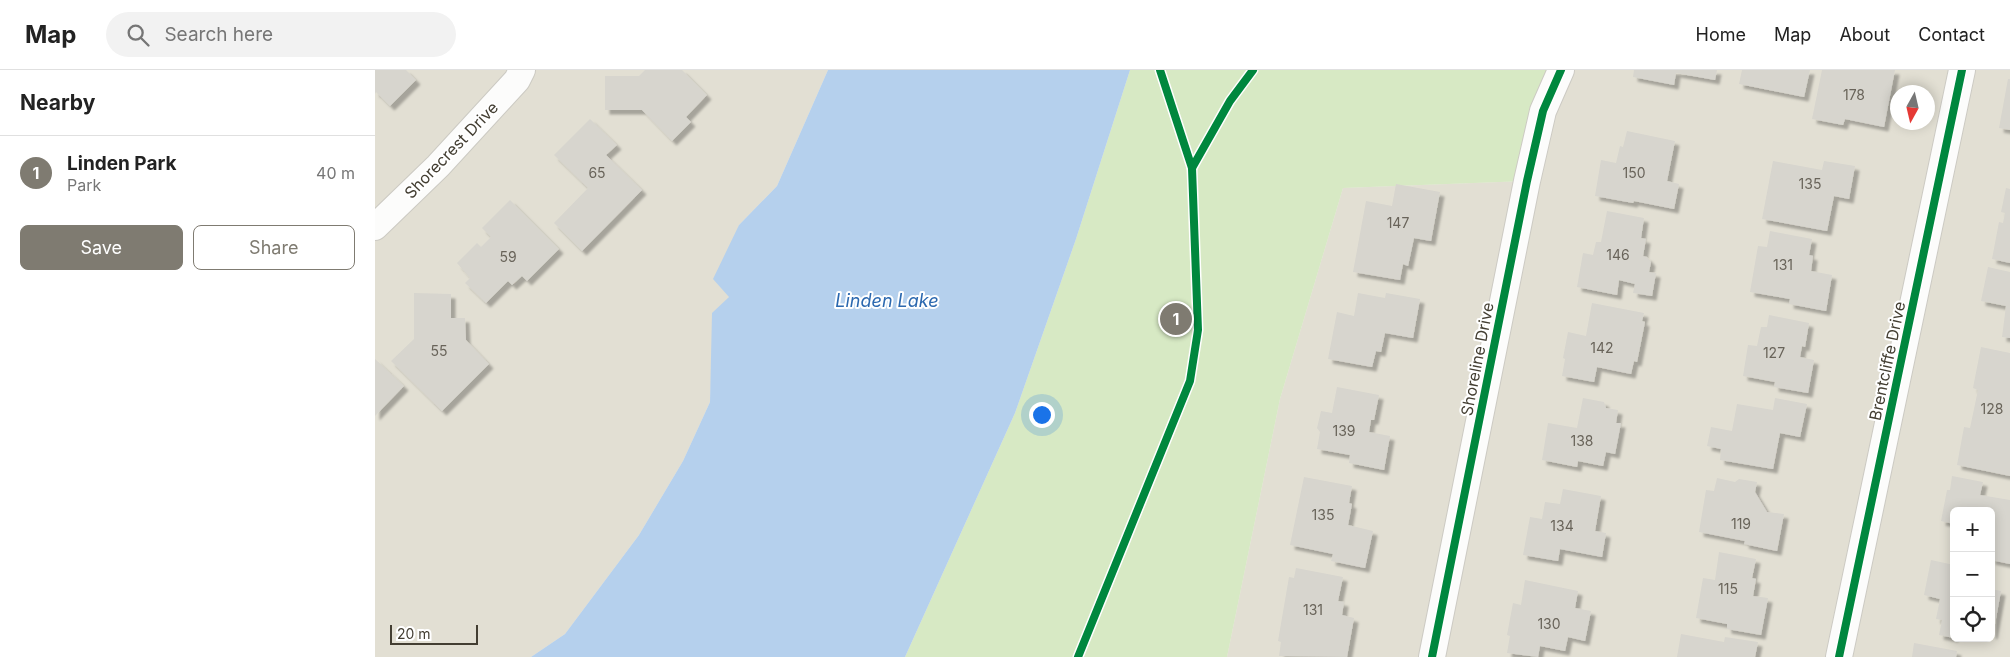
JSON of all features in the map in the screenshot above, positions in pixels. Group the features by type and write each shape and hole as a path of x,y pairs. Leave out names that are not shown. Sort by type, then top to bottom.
{"street":[{"name":"Shorecrest Drive","path":"375,227 438,166 517,80 522,70"},
{"name":"Shoreline Drive","path":"1432,657 1527,181 1543,111 1561,70"},
{"name":"Brentcliffe Drive","path":"1839,657 1962,70"}],"shaded area":[{"path":"375,70 828,70 777,186 739,225 729,297 712,361 710,402 683,461 639,535 565,634 531,657 375,657"},
{"path":"1561,70 2010,70 2010,657 1227,657 1280,399 1343,188 1527,181"}],"green space":[{"path":"1130,70 1561,70 1527,181 1343,188 1280,399 1227,657 905,657 1015,413 1076,239"}],"water":[{"name":"Linden Lake","path":"828,70 1130,70 1076,239 1015,413 905,657 531,657 565,634 639,535 683,461 710,402 712,313 729,297 713,279 739,225 777,186"}],"building":[{"path":"375,70 406,70 416,80 390,106 376,92 375,94"},
{"path":"645,70 682,70 707,95 686,117 691,122 672,141 642,110 605,110 605,76 639,76"},
{"path":"1634,70 1717,70 1715,80 1676,73 1674,85 1633,77"},
{"path":"1742,70 1810,70 1804,97 1739,84"},
{"path":"1822,70 1895,70 1892,85 1890,85 1890,96 1884,127 1845,119 1843,125 1812,119"},
{"path":"2008,79 2010,79 2010,130 1999,128"},
{"path":"590,119 617,145 606,155 642,190 582,251 554,223 588,188 554,155"},
{"path":"1627,131 1675,141 1667,181 1679,184 1674,209 1595,196 1601,160 1616,163 1620,146 1623,147"},
{"path":"1773,161 1822,170 1824,161 1855,166 1849,199 1834,196 1827,231 1762,219"},
{"path":"1396,184 1440,192 1431,241 1414,238 1408,266 1403,264 1400,280 1353,272 1366,201 1392,206"},
{"path":"2006,188 2010,189 2010,263 1992,259 1999,222 2003,223 2005,213 2001,212"},
{"path":"510,200 559,249 527,281 522,276 512,285 508,281 486,303 465,283 470,278 457,263 477,243 481,247 491,237 482,228"},
{"path":"1607,211 1644,218 1641,238 1646,239 1643,256 1647,257 1651,262 1649,272 1656,273 1652,296 1633,293 1635,284 1619,280 1617,295 1577,287 1583,253 1593,255 1596,242 1601,242"},
{"path":"1770,231 1812,239 1809,255 1813,256 1811,271 1832,275 1826,311 1789,304 1790,299 1750,292 1758,246 1767,247"},
{"path":"1988,267 2010,272 2010,338 2002,337 2006,306 1981,301"},
{"path":"414,293 451,294 451,318 465,318 466,340 489,364 442,411 391,361 414,339"},
{"path":"1358,293 1385,298 1386,293 1420,299 1413,338 1385,333 1381,352 1376,351 1372,367 1328,359 1337,312 1354,316"},
{"path":"1592,303 1644,313 1642,321 1645,322 1637,362 1634,361 1631,374 1597,367 1594,382 1562,376 1568,332 1586,336"},
{"path":"1769,315 1809,323 1805,347 1802,346 1800,357 1814,360 1808,393 1774,387 1775,382 1743,376 1748,345 1757,346 1761,327 1767,327"},
{"path":"1981,347 2010,353 2010,476 1957,465 1964,427 1970,428 1978,390 1973,388"},
{"path":"375,359 404,386 375,416"},
{"path":"1337,387 1379,395 1374,420 1371,420 1369,432 1390,436 1384,470 1349,463 1350,455 1317,449 1320,432 1317,428 1321,411 1332,413"},
{"path":"1583,398 1604,402 1606,408 1618,410 1616,423 1621,423 1615,454 1606,452 1603,466 1578,461 1577,467 1542,460 1548,423 1577,428"},
{"path":"1775,398 1807,404 1800,437 1780,433 1773,469 1720,460 1721,449 1707,446 1711,427 1732,431 1737,404 1773,410"},
{"path":"1952,476 1983,482 1980,495 2010,500 2010,564 1995,561 1995,507 1950,507 1950,523 1941,521 1947,490 1950,490"},
{"path":"1304,477 1352,486 1349,503 1352,504 1348,525 1373,531 1365,568 1331,561 1333,554 1290,545"},
{"path":"1717,478 1735,482 1739,479 1757,482 1755,492 1767,512 1784,514 1777,551 1744,544 1745,541 1699,532 1706,490 1714,491"},
{"path":"1563,489 1601,496 1595,531 1606,533 1602,557 1560,549 1558,561 1523,555 1530,517 1542,519 1545,502 1560,504"},
{"path":"1719,552 1756,559 1752,578 1756,579 1753,596 1768,598 1761,635 1727,629 1727,624 1696,618 1703,578 1715,580"},
{"path":"1931,560 1950,564 1950,637 1939,635 1942,620 1936,619 1940,599 1924,595"},
{"path":"1296,568 1343,577 1338,601 1344,602 1342,615 1354,618 1347,657 1279,656 1281,642 1278,641 1289,577 1294,578"},
{"path":"1525,580 1578,591 1575,608 1591,611 1585,641 1568,637 1565,651 1540,646 1538,657 1507,653 1510,636 1507,635 1513,603 1521,605"},
{"path":"1995,590 2001,591 1995,624"},
{"path":"1681,634 1724,642 1725,637 1758,642 1755,657 1677,657"},
{"path":"1914,643 1957,651 1956,657 1912,657"}],"cycle path":[{"path":"1160,70 1192,168"},
{"path":"1078,657 1190,381 1198,330 1192,168 1230,101 1253,70"},
{"path":"1432,657 1527,181 1543,111 1561,70"},
{"path":"1839,657 1962,70"}],"place":[{"name":"Linden Park","path":"1176,319"}]}
